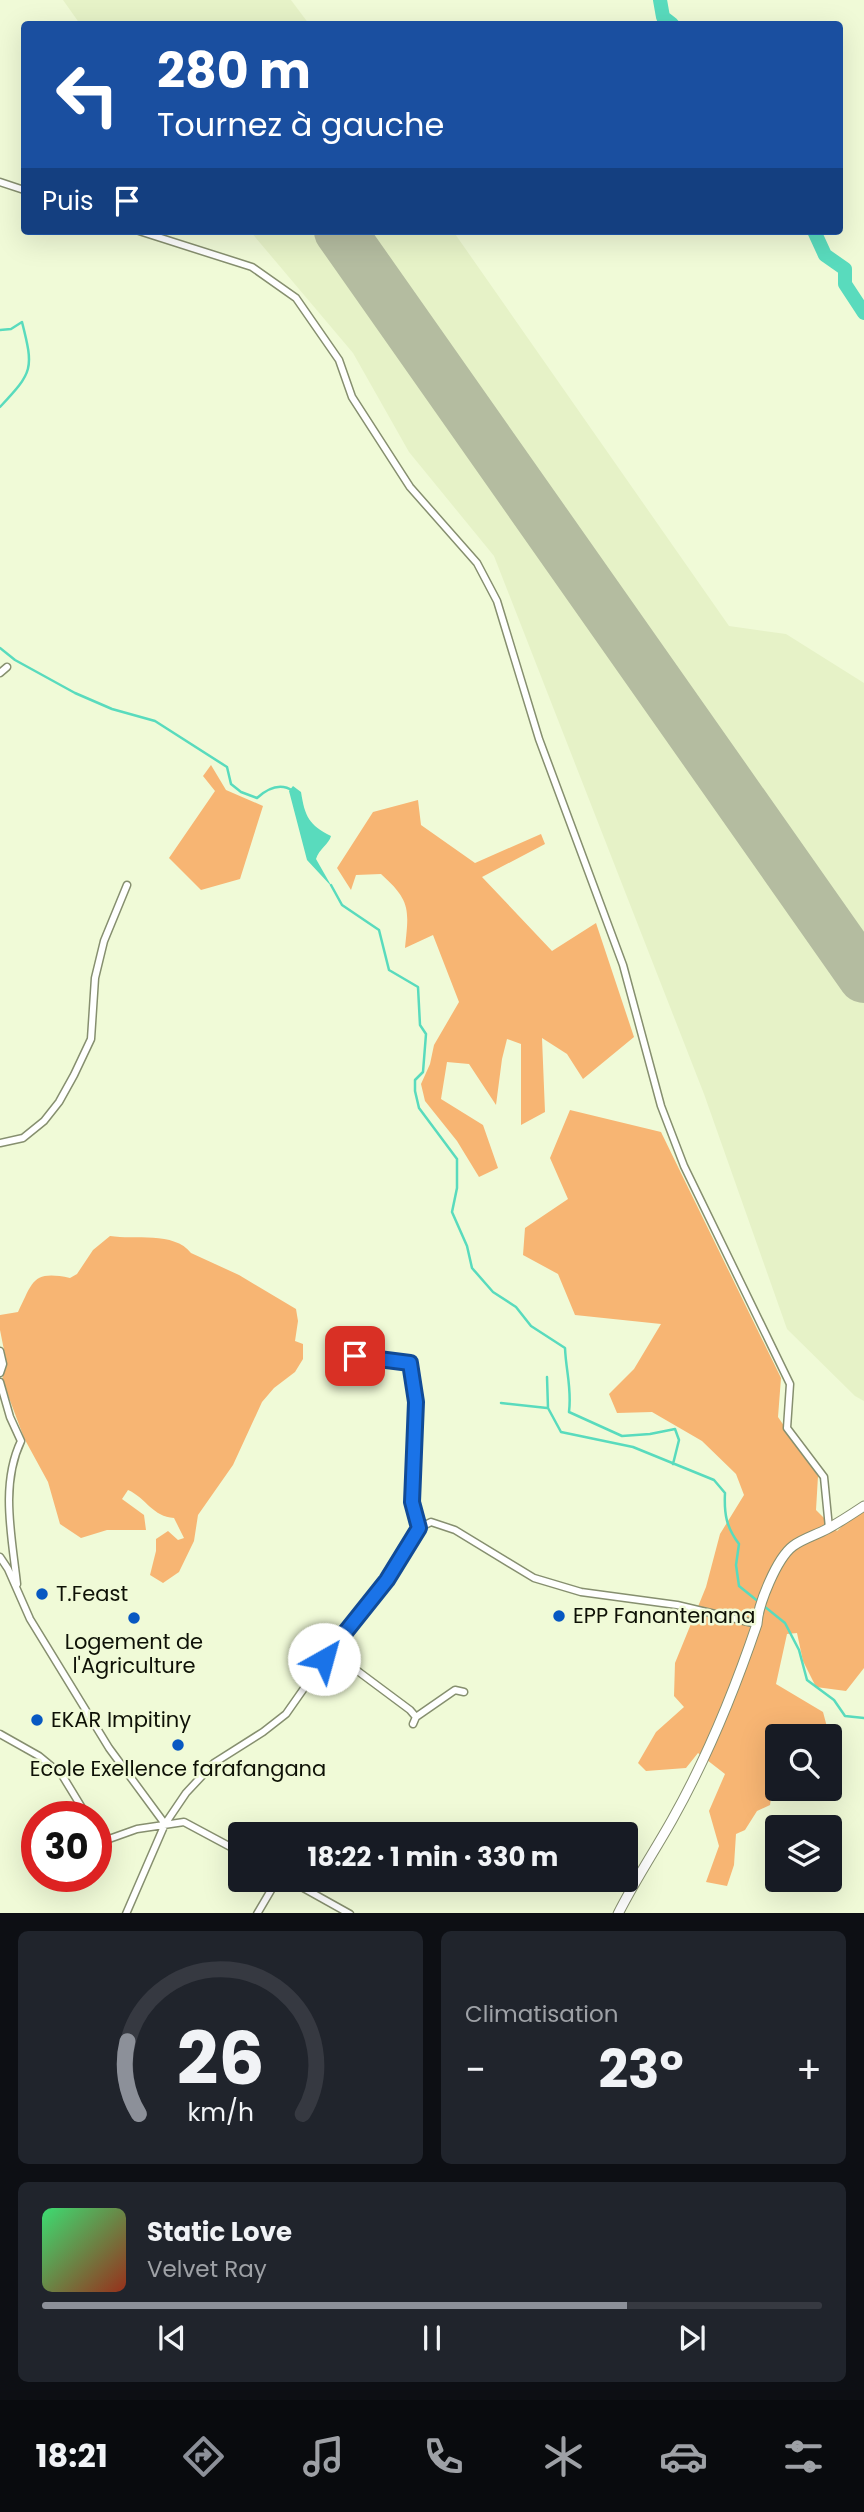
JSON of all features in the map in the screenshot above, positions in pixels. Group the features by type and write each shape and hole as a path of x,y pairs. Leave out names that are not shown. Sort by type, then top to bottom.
{"street":[{"path":"0,182 21,189"},
{"path":"152,235 252,267 296,298 339,360 352,397 410,487 477,563 497,601 539,739 624,965 661,1106 684,1166 790,1384 787,1428 824,1477 829,1528"},
{"path":"0,673 7,667"},
{"path":"0,1143 23,1138 44,1121 59,1102 74,1075 91,1039 95,978 104,941 127,885"},
{"path":"0,1351 3,1364 0,1373"},
{"path":"355,1356 410,1363 416,1402 412,1502 419,1528"},
{"path":"0,1382 10,1417 21,1441 10,1465 10,1532 18,1589"},
{"path":"618,1913 711,1745 730,1700 765,1592 792,1546 829,1528 864,1506"},
{"path":"126,1913 165,1824 186,1793 214,1763 286,1714 328,1654 387,1580 419,1528 431,1521 455,1530 534,1578 581,1592 757,1619"},
{"path":"0,1531 10,1532"},
{"path":"0,1557 18,1589 30,1619 109,1748 165,1824"},
{"path":"328,1654 359,1672 415,1720 455,1690 464,1692"},
{"path":"0,1734 39,1756 62,1775 78,1801"},
{"path":"1,1743 8,1738"},
{"path":"112,1838 137,1829 184,1822 228,1846"},
{"path":"257,1913 270,1892"},
{"path":"311,1892 350,1913"}],"shaded area":[{"path":"63,0 291,0 307,21 78,21"},
{"path":"253,235 456,235 729,626 786,634 864,683 864,1401 855,1396 787,1329 704,1094 494,556 409,452 353,353"},
{"path":"211,765 226,790 263,806 240,879 201,890 169,858 215,791 203,776"},
{"path":"418,800 421,825 475,863 541,834 545,844 482,877 552,951 596,923 634,1037 583,1079 567,1054 542,1038 545,1112 521,1125 521,1044 507,1039 496,1105 469,1064 447,1062 441,1099 483,1125 498,1168 479,1177 457,1141 425,1101 421,1084 430,1064 434,1045 459,1002 433,935 405,948 406,906 398,891 381,874 356,875 351,890 337,868 373,812"},
{"path":"570,1110 661,1132 781,1378 778,1417 818,1476 816,1510 837,1531 864,1505 864,1668 846,1691 816,1687 803,1661 797,1633 787,1634 776,1684 823,1712 826,1724 765,1724 765,1801 771,1801 770,1805 757,1811 745,1830 736,1834 734,1865 727,1886 706,1882 719,1846 709,1811 725,1774 698,1753 686,1768 646,1771 638,1763 656,1732 684,1707 674,1696 675,1663 706,1587 720,1534 744,1495 736,1474 702,1441 652,1412 617,1413 609,1394 634,1369 661,1324 575,1315 558,1274 523,1255 525,1228 568,1199 550,1158"},
{"path":"110,1236 175,1242 191,1253 239,1275 296,1309 298,1321 295,1341 303,1344 303,1359 295,1372 274,1388 262,1402 233,1465 198,1515 194,1541 179,1572 163,1583 150,1575 156,1539 168,1531 178,1540 184,1538 174,1518 155,1511 128,1490 122,1499 144,1515 146,1530 107,1530 81,1538 60,1524 48,1482 24,1438 2,1379 7,1365 0,1315 18,1312 31,1286 41,1277 70,1278 77,1274 93,1250"}],"water":[{"path":"293,786 301,792 309,819 331,836 316,859 332,887 307,860 289,791"}],"waterway":[{"path":"660,0 663,17 668,21"},
{"path":"816,235 825,255 845,269 845,284 864,313"},
{"path":"0,330 11,329 22,322 29,360 25,377 0,407"},
{"path":"0,648 15,660 75,693 112,709 155,721 227,767 231,784 241,792 257,798 274,788 283,787 293,791"},
{"path":"331,885 342,905 379,930 389,970 418,987 420,1025 426,1034 423,1072 415,1080 415,1091 419,1108 457,1159 457,1188 452,1212 467,1246 472,1268 493,1292 516,1307 531,1326 565,1348 569,1412 622,1436 675,1429 679,1440 673,1464"},
{"path":"547,1377 548,1408 561,1432 633,1447 714,1480 725,1493 727,1520 739,1544 736,1565 739,1586 785,1623 799,1650 807,1680 834,1700 845,1716 864,1718"},
{"path":"501,1403 547,1408"}],"runway":[{"path":"343,235 864,977"}],"place":[{"name":"T.Feast","path":"42,1594"},
{"name":"EPP Fanantenana","path":"559,1616"},
{"name":"Logement de l'Agriculture","path":"134,1618"},
{"name":"EKAR Impitiny","path":"37,1720"},
{"name":"Ecole Exellence farafangana","path":"178,1745"}],"route":[{"path":"324,1659 387,1580 419,1528 412,1502 416,1402 410,1363 355,1356"}]}
